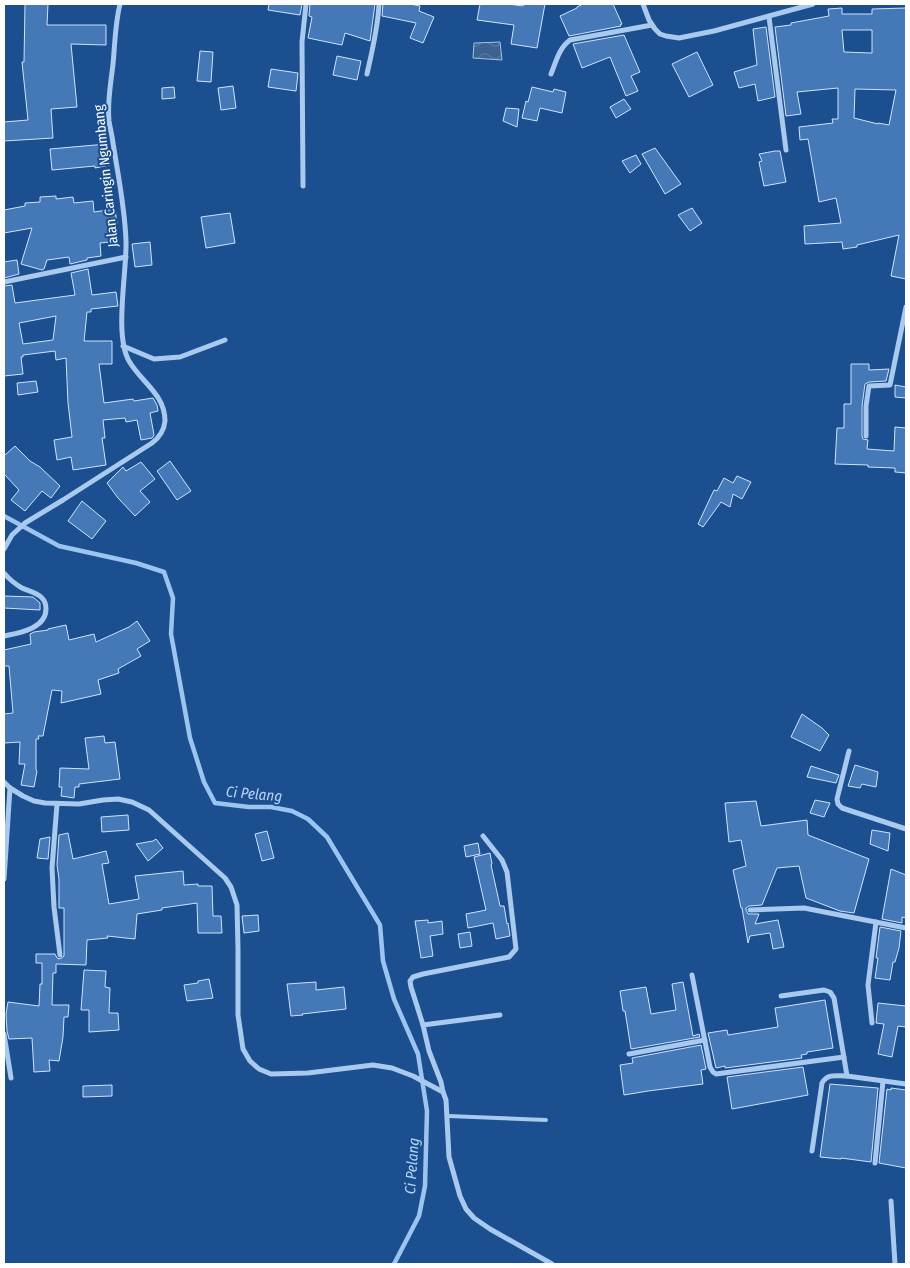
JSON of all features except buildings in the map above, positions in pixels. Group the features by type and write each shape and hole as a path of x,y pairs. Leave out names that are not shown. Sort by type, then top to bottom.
{"street":[{"name":"Jalan Caringin Ngumbang","path":"4,550 5,545 15,532 25,523 152,443 160,437 165,427 165,416 158,397 128,361 123,346 122,313 126,257 124,220 109,121 108,100 116,18 120,4"},
{"path":"303,186 302,42 306,4"},
{"path":"367,74 374,45 379,4"},
{"path":"643,4 652,25 660,34 679,38 714,31 813,4"},
{"path":"769,17 786,150"},
{"path":"551,74 561,50 570,40 652,25"},
{"path":"4,282 126,257"},
{"path":"866,436 866,406 869,386 890,385 906,307"},
{"path":"123,346 154,359 180,357 225,340"},
{"path":"4,573 11,582 42,597 46,612 44,618 38,624 29,629 4,636"},
{"path":"849,751 837,799 838,804 842,808 906,829"},
{"path":"4,782 10,788 34,801 45,803 79,804 118,799 132,802 149,810 224,878 231,887 237,905 238,1015 243,1049 250,1061 259,1069 271,1074 308,1073 373,1065 392,1068 414,1076 443,1092"},
{"path":"4,879 10,788"},
{"path":"56,804 52,868 54,907 60,955"},
{"path":"483,836 502,860 507,872 516,949 509,958 423,974 413,977 410,982 446,1100 449,1157 460,1196 466,1208 474,1218 490,1229 552,1264"},
{"path":"750,910 804,908 906,928"},
{"path":"872,1023 868,984 876,922"},
{"path":"692,975 710,1067 716,1074 844,1056"},
{"path":"781,996 824,990 830,992 834,998 848,1076"},
{"path":"423,1025 500,1015"},
{"path":"4,1034 11,1078"},
{"path":"630,1054 705,1040"},
{"path":"812,1151 822,1083 830,1075 906,1084"},
{"path":"875,1164 883,1081"},
{"path":"891,1202 895,1264"}],"lane":[{"path":"448,1116 546,1120"}],"water":[{"path":"500,42 502,60 473,58 474,43"}],"waterway":[{"name":"Ci Pelang","path":"4,516 59,546 136,563 164,572 173,598 171,634 190,738 204,782 215,803 249,807 271,807 292,811 308,819 327,837 380,925 383,961 394,999 418,1054 427,1111 425,1186 419,1216 394,1264"}]}
